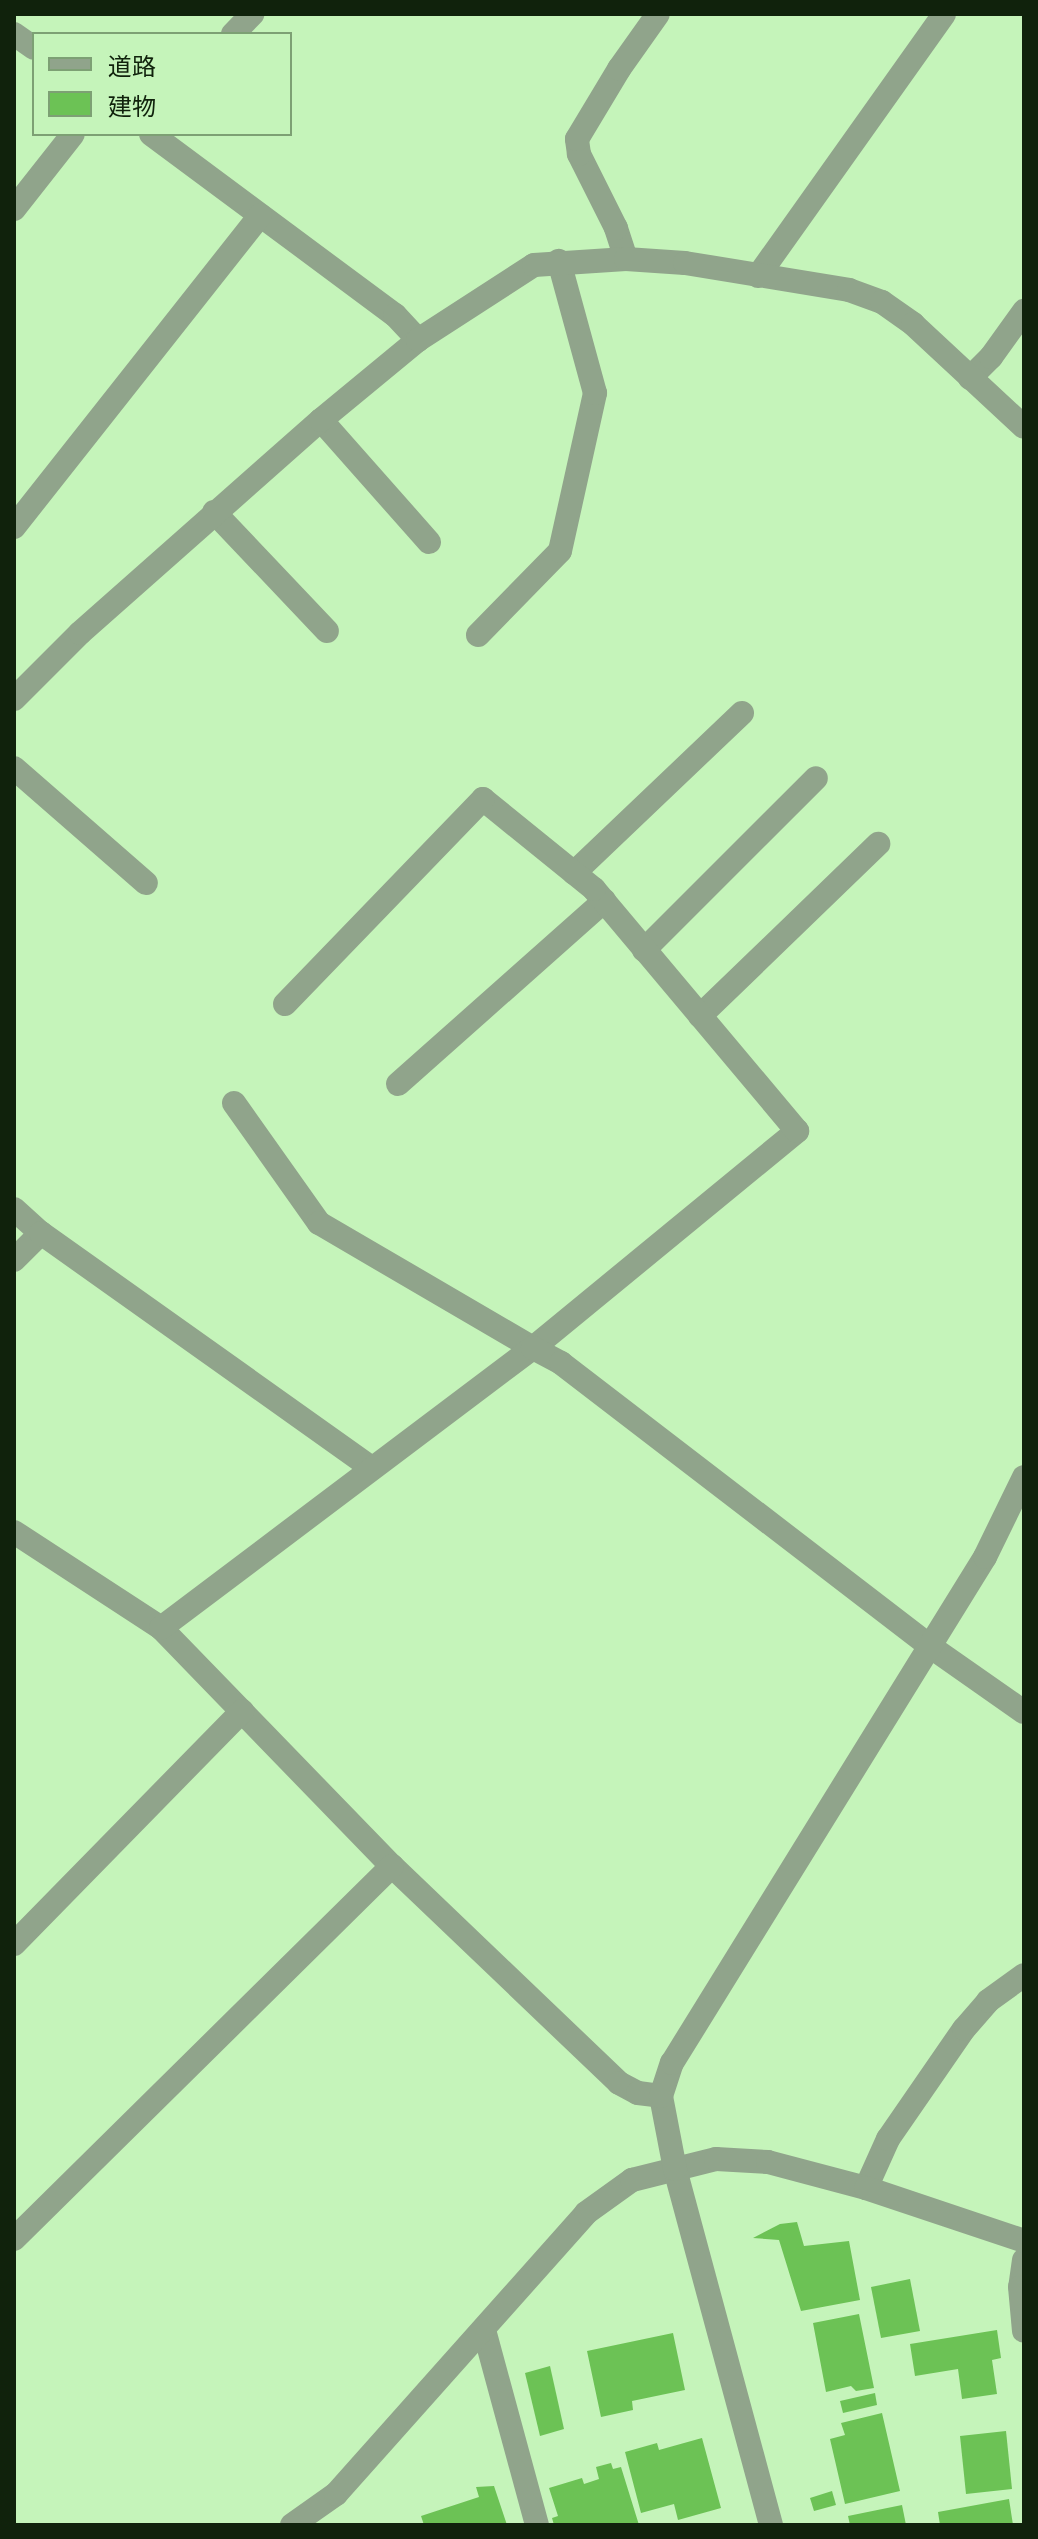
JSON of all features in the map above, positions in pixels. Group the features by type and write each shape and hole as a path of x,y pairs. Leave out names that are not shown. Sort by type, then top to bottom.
{"street":[{"path":"235,32 252,14"},
{"path":"626,259 616,228 579,154 577,139 612,80 658,14"},
{"path":"758,276 944,14"},
{"path":"14,34 32,47"},
{"path":"14,209 71,136"},
{"path":"154,136 395,315 418,340"},
{"path":"14,527 260,215"},
{"path":"14,699 214,512 321,420 418,340 534,265 626,259 685,263 849,290 882,302 913,324 1024,427"},
{"path":"478,635 560,551 595,393 559,261"},
{"path":"970,378 991,357 1024,311"},
{"path":"321,420 429,542"},
{"path":"214,512 327,631"},
{"path":"574,873 742,713"},
{"path":"14,768 146,883"},
{"path":"644,950 816,778"},
{"path":"161,1628 533,1348 797,1131 604,901 483,799 285,1004"},
{"path":"700,1016 878,844"},
{"path":"398,1084 604,901"},
{"path":"234,1103 319,1223 561,1363 931,1647 1024,1712"},
{"path":"14,1209 41,1233 372,1468"},
{"path":"14,1260 41,1233"},
{"path":"771,2525 675,2169 661,2096 672,2063 931,1647 985,1557 1024,1477"},
{"path":"14,1532 161,1628 392,1866 619,2083 638,2093 661,2096"},
{"path":"14,1944 242,1711"},
{"path":"14,2239 392,1866"},
{"path":"866,2188 888,2139 964,2029 988,2001 1024,1975"},
{"path":"292,2525 336,2494 586,2213 632,2180 716,2159 768,2162 866,2188 1024,2241"},
{"path":"1024,2260 1020,2287 1024,2331"},
{"path":"484,2330 537,2525"}],"building":[{"path":"797,2222 804,2246 849,2241 860,2300 801,2311 779,2240 753,2238 780,2224"},
{"path":"910,2279 920,2331 881,2338 871,2287"},
{"path":"859,2314 874,2388 856,2391 851,2386 826,2392 813,2323"},
{"path":"997,2330 1001,2358 992,2360 997,2394 962,2399 958,2369 915,2376 910,2344"},
{"path":"673,2333 685,2390 632,2401 633,2410 601,2417 587,2351"},
{"path":"550,2366 564,2429 540,2436 525,2373"},
{"path":"875,2393 877,2405 843,2413 840,2401"},
{"path":"882,2413 900,2491 845,2504 830,2439 845,2435 841,2423"},
{"path":"1006,2431 1012,2489 966,2494 960,2436"},
{"path":"702,2438 721,2508 678,2520 674,2504 641,2513 625,2452 657,2443 659,2450"},
{"path":"611,2463 613,2469 621,2467 639,2525 554,2525 552,2518 558,2516 549,2488 582,2478 584,2484 599,2479 596,2467"},
{"path":"494,2486 507,2525 424,2525 421,2516 479,2497 476,2487"},
{"path":"832,2491 836,2505 814,2511 810,2498"},
{"path":"1009,2499 1013,2525 940,2525 938,2512"},
{"path":"902,2505 906,2525 850,2525 848,2516"}]}
